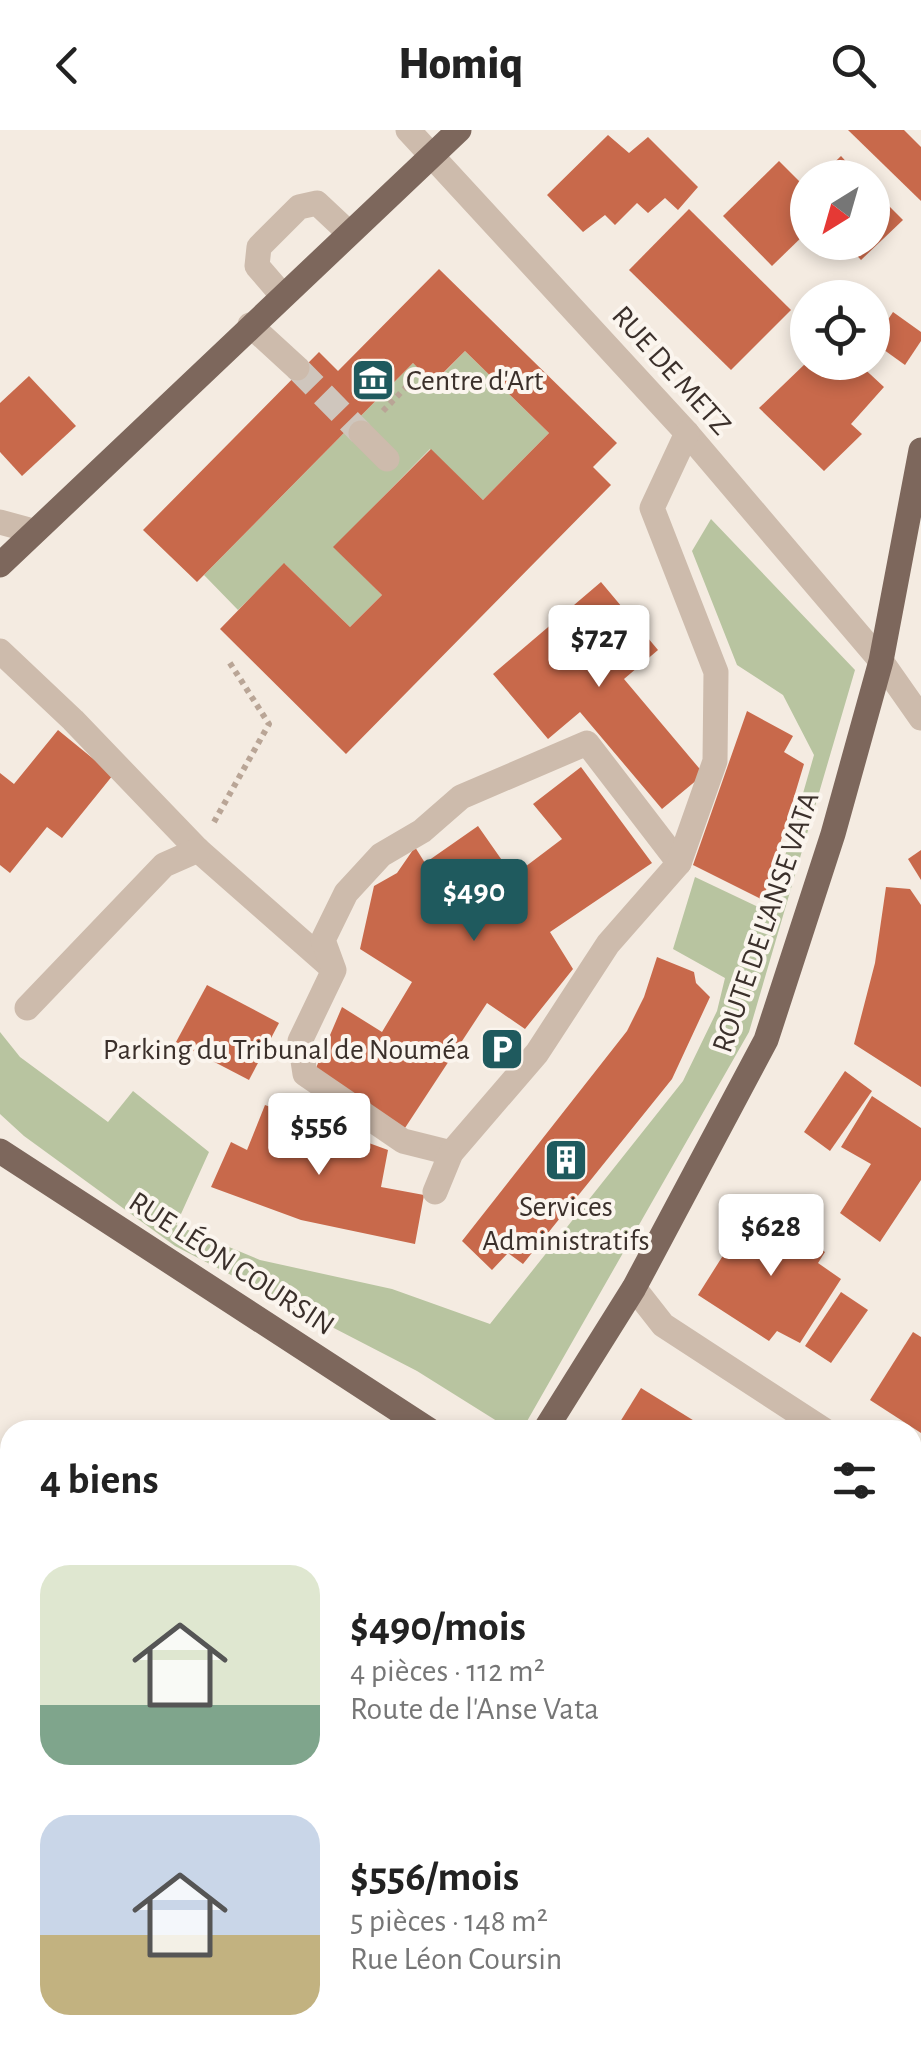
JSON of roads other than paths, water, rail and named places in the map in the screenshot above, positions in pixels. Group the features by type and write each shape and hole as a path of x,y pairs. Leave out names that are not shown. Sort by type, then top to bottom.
{"main road":[{"path":"0,565 459,130"},
{"name":"ROUTE DE L'ANSE VATA","path":"552,1420 634,1288 766,1040 833,834 881,661 921,450"},
{"name":"RUE LÉON COURSIN","path":"0,1151 414,1420"}],"street":[{"name":"RUE DE METZ","path":"408,130 687,433 881,661 921,718"},
{"path":"282,295 257,266 258,246 299,208 317,202 349,233"},
{"path":"250,325 297,368"},
{"path":"362,433 388,459"},
{"path":"435,1192 451,1153 536,1052 608,944 679,863 715,761 716,672 652,508 687,433"},
{"path":"0,522 33,531"},
{"path":"0,651 74,720 198,850 334,970"},
{"path":"451,1153 404,1141 305,1074 300,1041 334,970 323,940 346,892 381,855 422,831 461,797 587,743 679,863"},
{"path":"27,1008 164,865 198,850"},
{"path":"634,1288 663,1325 809,1420"}],"tunnel":[{"path":"297,368 361,433"}],"place":[{"name":"Centre d'Art","path":"373,380"},
{"name":"Parking du Tribunal de Nouméa","path":"502,1049"},
{"name":"Services Administratifs","path":"566,1160"}]}
